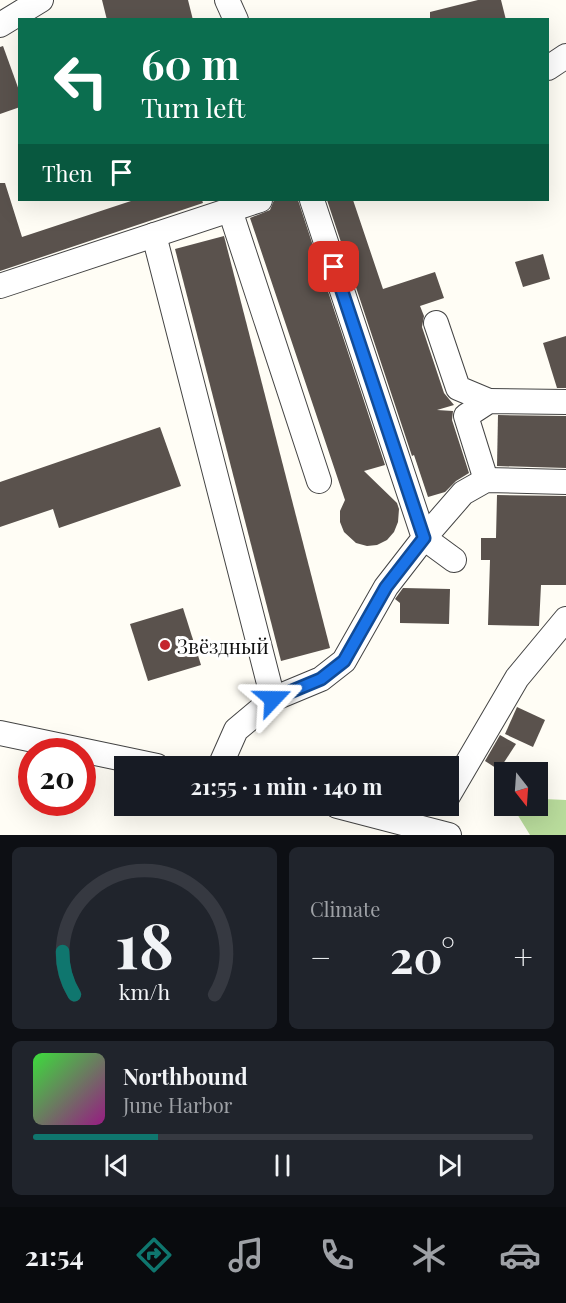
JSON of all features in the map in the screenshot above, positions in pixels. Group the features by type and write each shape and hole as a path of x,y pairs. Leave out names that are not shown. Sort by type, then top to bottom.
{"street":[{"path":"0,25 41,0"},
{"path":"227,0 235,18"},
{"path":"549,67 566,56"},
{"path":"0,286 257,201"},
{"path":"312,201 424,538 454,560"},
{"path":"230,210 319,481"},
{"path":"154,235 273,699"},
{"path":"436,323 458,388 489,401 566,402"},
{"path":"486,480 466,416 489,401"},
{"path":"224,756 236,730 273,699 321,679 344,661 386,587 463,493 486,480 566,482"},
{"path":"459,777 517,678 566,619"},
{"path":"0,733 114,757"},
{"path":"376,816 439,832 441,816"}],"green space":[{"path":"548,799 566,800 566,835 530,835 518,816 548,816"}],"building":[{"path":"102,0 188,0 192,18 106,18"},
{"path":"478,0 501,0 506,18 430,18 430,12"},
{"path":"3,46 18,87 18,108 0,114 0,47"},
{"path":"0,183 5,183 22,237 131,201 202,201 203,203 0,271"},
{"path":"274,201 298,201 385,465 364,471 397,503 399,509 394,532 387,540 377,545 367,546 356,543 344,532 340,522 340,511 345,500 250,218 270,210"},
{"path":"327,201 353,201 383,289 435,272 444,298 420,306 424,316 422,327 444,393 454,405 437,410 453,411 452,420 469,473 445,492 428,497 414,455 412,456"},
{"path":"224,236 330,648 281,661 175,249"},
{"path":"543,254 550,279 523,287 515,262"},
{"path":"566,336 566,388 557,388 543,343"},
{"path":"498,415 566,416 566,468 497,466"},
{"path":"160,427 181,486 59,528 53,509 0,527 0,482"},
{"path":"497,495 566,496 566,585 541,585 539,626 488,625 490,560 481,560 481,538 496,538"},
{"path":"403,588 450,589 449,624 400,623 400,603 395,599"},
{"path":"183,608 201,665 148,681 130,624"},
{"path":"517,707 545,720 533,747 505,734"},
{"path":"500,735 516,744 504,762 494,762 494,767 485,761"}],"place":[{"name":"Звёздный","path":"165,645"}],"route":[{"path":"273,699 321,679 344,661 386,587 424,538 334,267"}]}
